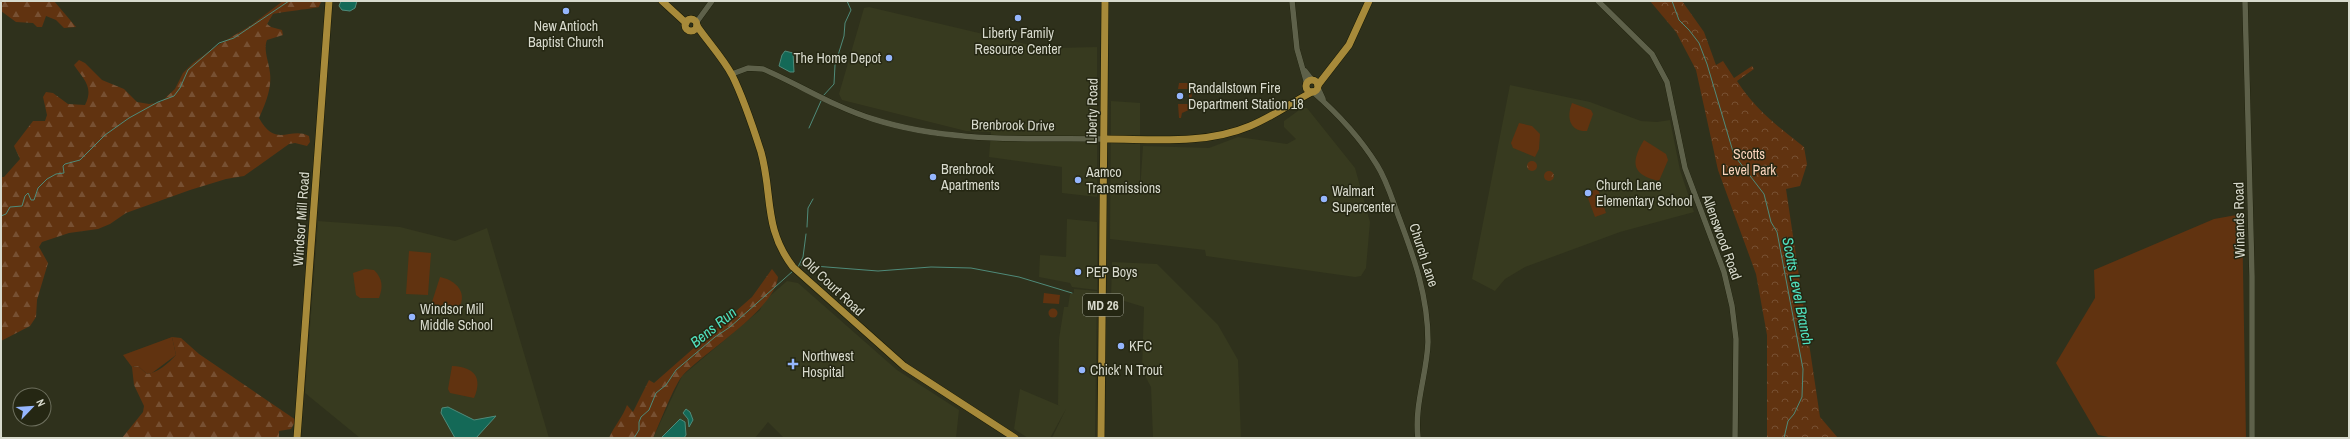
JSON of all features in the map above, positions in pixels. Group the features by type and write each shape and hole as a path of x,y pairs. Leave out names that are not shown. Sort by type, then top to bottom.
{"main road":[{"name":"Windsor Mill Road","path":"297,438 329,1"},
{"name":"Old Court Road","path":"662,1 692,24 732,74 761,152 773,230 781,250 795,270 904,366 1015,438"},
{"name":"Liberty Road","path":"1101,438 1105,139 1105,1"},
{"name":"Brenbrook Drive","path":"1105,139 1189,139 1219,135 1257,123 1300,99 1327,73 1349,44 1369,1"}],"street":[{"path":"692,24 712,1"},
{"name":"Church Lane","path":"1292,1 1296,42 1303,69 1324,102 1378,166 1387,184 1419,273 1424,297 1428,343 1419,401 1418,438"},
{"name":"Allenswood Road","path":"1598,1 1652,54 1667,82 1685,168 1724,272 1732,306 1736,339 1735,438"},
{"name":"Winands Road","path":"2245,1 2252,268 2252,438"},
{"name":"Brenbrook Drive","path":"732,74 748,68 763,69 822,98 872,119 938,134 981,138 1105,139"}],"shaded area":[{"path":"869,7 1034,46 1056,48 1097,47 1097,197 1062,193 1062,167 989,157 991,132 966,131 842,100 839,94 864,8"},
{"name":"Church Lane Elementary School","path":"1510,85 1590,102 1641,121 1657,122 1670,120 1680,170 1694,212 1620,232 1525,267 1505,279 1495,291 1472,279"},
{"path":"1111,101 1140,103 1140,191 1143,146 1209,148 1238,137 1287,144 1296,139 1284,127 1284,121 1302,108 1307,108 1355,168 1370,222 1366,268 1361,276 1355,277 1206,256 1205,250 1110,239"},
{"path":"1067,219 1097,222 1097,290 1072,287 1070,283 1039,277 1040,255 1066,257"},
{"name":"Windsor Mill Middle School","path":"318,221 400,227 455,241 487,228 549,438 360,438 305,393"},
{"path":"1112,262 1157,264 1218,325 1238,360 1241,438 1153,438 1151,387 1142,370 1144,307 1111,297"},
{"name":"Northwest Hospital","path":"787,281 798,283 897,370 959,410 956,438 784,438 768,422 755,438 653,438 682,376 760,310 764,301"},
{"path":"1074,289 1097,291 1095,438 1052,438 1066,409 1050,438 1028,438 1014,429 1020,389 1060,406 1058,405 1059,339 1064,307 1068,307 1070,294 1074,293"}],"green space":[{"path":"1,1 54,1 76,27 64,28 56,20 46,16 42,27 37,27 33,23 16,22 1,11"},
{"path":"283,1 322,1 319,7 273,14 267,24 271,27 282,30 283,35 267,40 266,48 270,73 270,85 268,96 259,118 265,127 277,135 296,133 309,136 310,142 307,146 295,143 289,144 244,176 226,179 190,190 126,213 110,224 98,229 69,233 42,242 39,247 48,263 37,300 36,317 30,326 1,341 1,177 4,177 20,159 14,146 33,121 45,121 47,115 43,97 46,92 53,93 68,104 85,105 88,99 87,84 74,65 79,60 85,63 102,80 124,89 137,102 149,104 161,102 175,89 183,73 193,63 218,45 250,26"},
{"name":"Scotts Level Park","path":"1650,1 1682,1 1704,32 1716,65 1723,61 1734,78 1752,66 1754,69 1737,81 1759,109 1776,125 1804,147 1807,164 1800,186 1786,189 1820,417 1838,438 1767,438 1767,335 1756,274 1718,170 1696,70 1676,32"},
{"path":"1179,83 1190,83 1192,89 1191,109 1182,113 1181,118 1179,118 1178,104 1189,104 1189,89 1178,89"},
{"path":"1572,103 1591,110 1593,114 1587,131 1581,131 1573,127 1569,114"},
{"path":"1519,123 1532,126 1540,134 1539,149 1535,157 1513,148 1511,143"},
{"path":"1644,140 1666,154 1668,160 1659,181 1643,175 1636,167 1635,161"},
{"path":"1530,161 1534,161 1536,162 1536,170 1530,171 1527,168 1527,164"},
{"path":"1549,171 1554,176 1549,181 1544,176"},
{"path":"1598,189 1606,213 1595,217 1586,193"},
{"path":"2242,214 2246,438 2114,438 2098,435 2056,363 2095,298 2094,270 2214,219"},
{"path":"409,251 431,253 428,295 406,294"},
{"path":"365,269 374,270 381,280 382,287 379,298 360,298 356,295 353,273"},
{"path":"772,269 778,277 774,289 765,302 753,316 683,375 672,395 653,438 609,438 627,405 633,412 649,380 654,383 752,297"},
{"path":"440,277 453,282 457,286 462,296 459,308 454,314 434,306 432,302"},
{"path":"1044,293 1060,295 1059,304 1043,303"},
{"path":"1053,308 1058,313 1053,318 1048,313"},
{"path":"172,337 176,355 152,373 147,374 138,366 132,367 123,355"},
{"path":"172,337 181,338 199,354 296,420 291,429 279,431 279,438 122,438 143,412 144,406 134,385 132,367 138,366 147,374 155,372 163,367 176,355"},
{"path":"452,366 466,368 475,374 477,379 477,391 474,398 450,393 448,389"}],"water":[{"path":"341,1 357,1 355,8 350,11 342,10 339,6"},
{"path":"785,51 793,53 794,72 790,72 779,66 782,55"},
{"path":"448,407 474,420 496,416 476,438 455,438 441,413 442,408"},
{"path":"686,409 690,412 693,420 689,427 688,419 683,413"},
{"path":"680,419 685,422 686,435 684,438 661,438"}],"waterway":[{"path":"1,216 6,214 10,207 22,206 25,196 28,193 31,200 34,200 38,188 47,179 56,174 64,173 63,166 65,164 80,160 105,135 129,118 158,102 174,96 180,88 188,70 219,43 234,38 289,1"},
{"name":"Bens Run","path":"823,96 834,84 835,65 844,36 845,23 851,10 847,1"},
{"name":"Scotts Level Branch","path":"1672,1 1679,20 1699,43 1707,64 1734,155 1764,194 1771,222 1777,232 1803,369 1802,397 1794,414 1788,421 1784,438"},
{"name":"Bens Run","path":"809,128 821,101"},
{"name":"Bens Run","path":"807,227 808,208 813,199"},
{"name":"Bens Run","path":"798,267 803,257 806,234"},
{"path":"1784,268 1795,262"},
{"path":"801,265 878,271 931,267 971,268 1019,277 1072,293"},
{"name":"Bens Run","path":"634,438 639,430 639,422 641,417 649,410 656,393 666,385 676,370 715,337 730,327 793,271"}],"place":[{"name":"New Antioch Baptist Church","path":"566,11"},
{"name":"Liberty Family Resource Center","path":"1018,18"},
{"name":"The Home Depot","path":"889,58"},
{"name":"Randallstown Fire Department Station 18","path":"1180,96"},
{"name":"Brenbrook Apartments","path":"933,177"},
{"name":"Aamco Transmissions","path":"1078,180"},
{"name":"Church Lane Elementary School","path":"1588,193"},
{"name":"Walmart Supercenter","path":"1324,199"},
{"name":"PEP Boys","path":"1078,272"},
{"name":"Windsor Mill Middle School","path":"412,317"},
{"name":"KFC","path":"1121,346"},
{"name":"Northwest Hospital","path":"793,364"},
{"name":"Chick' N Trout","path":"1082,370"}]}
